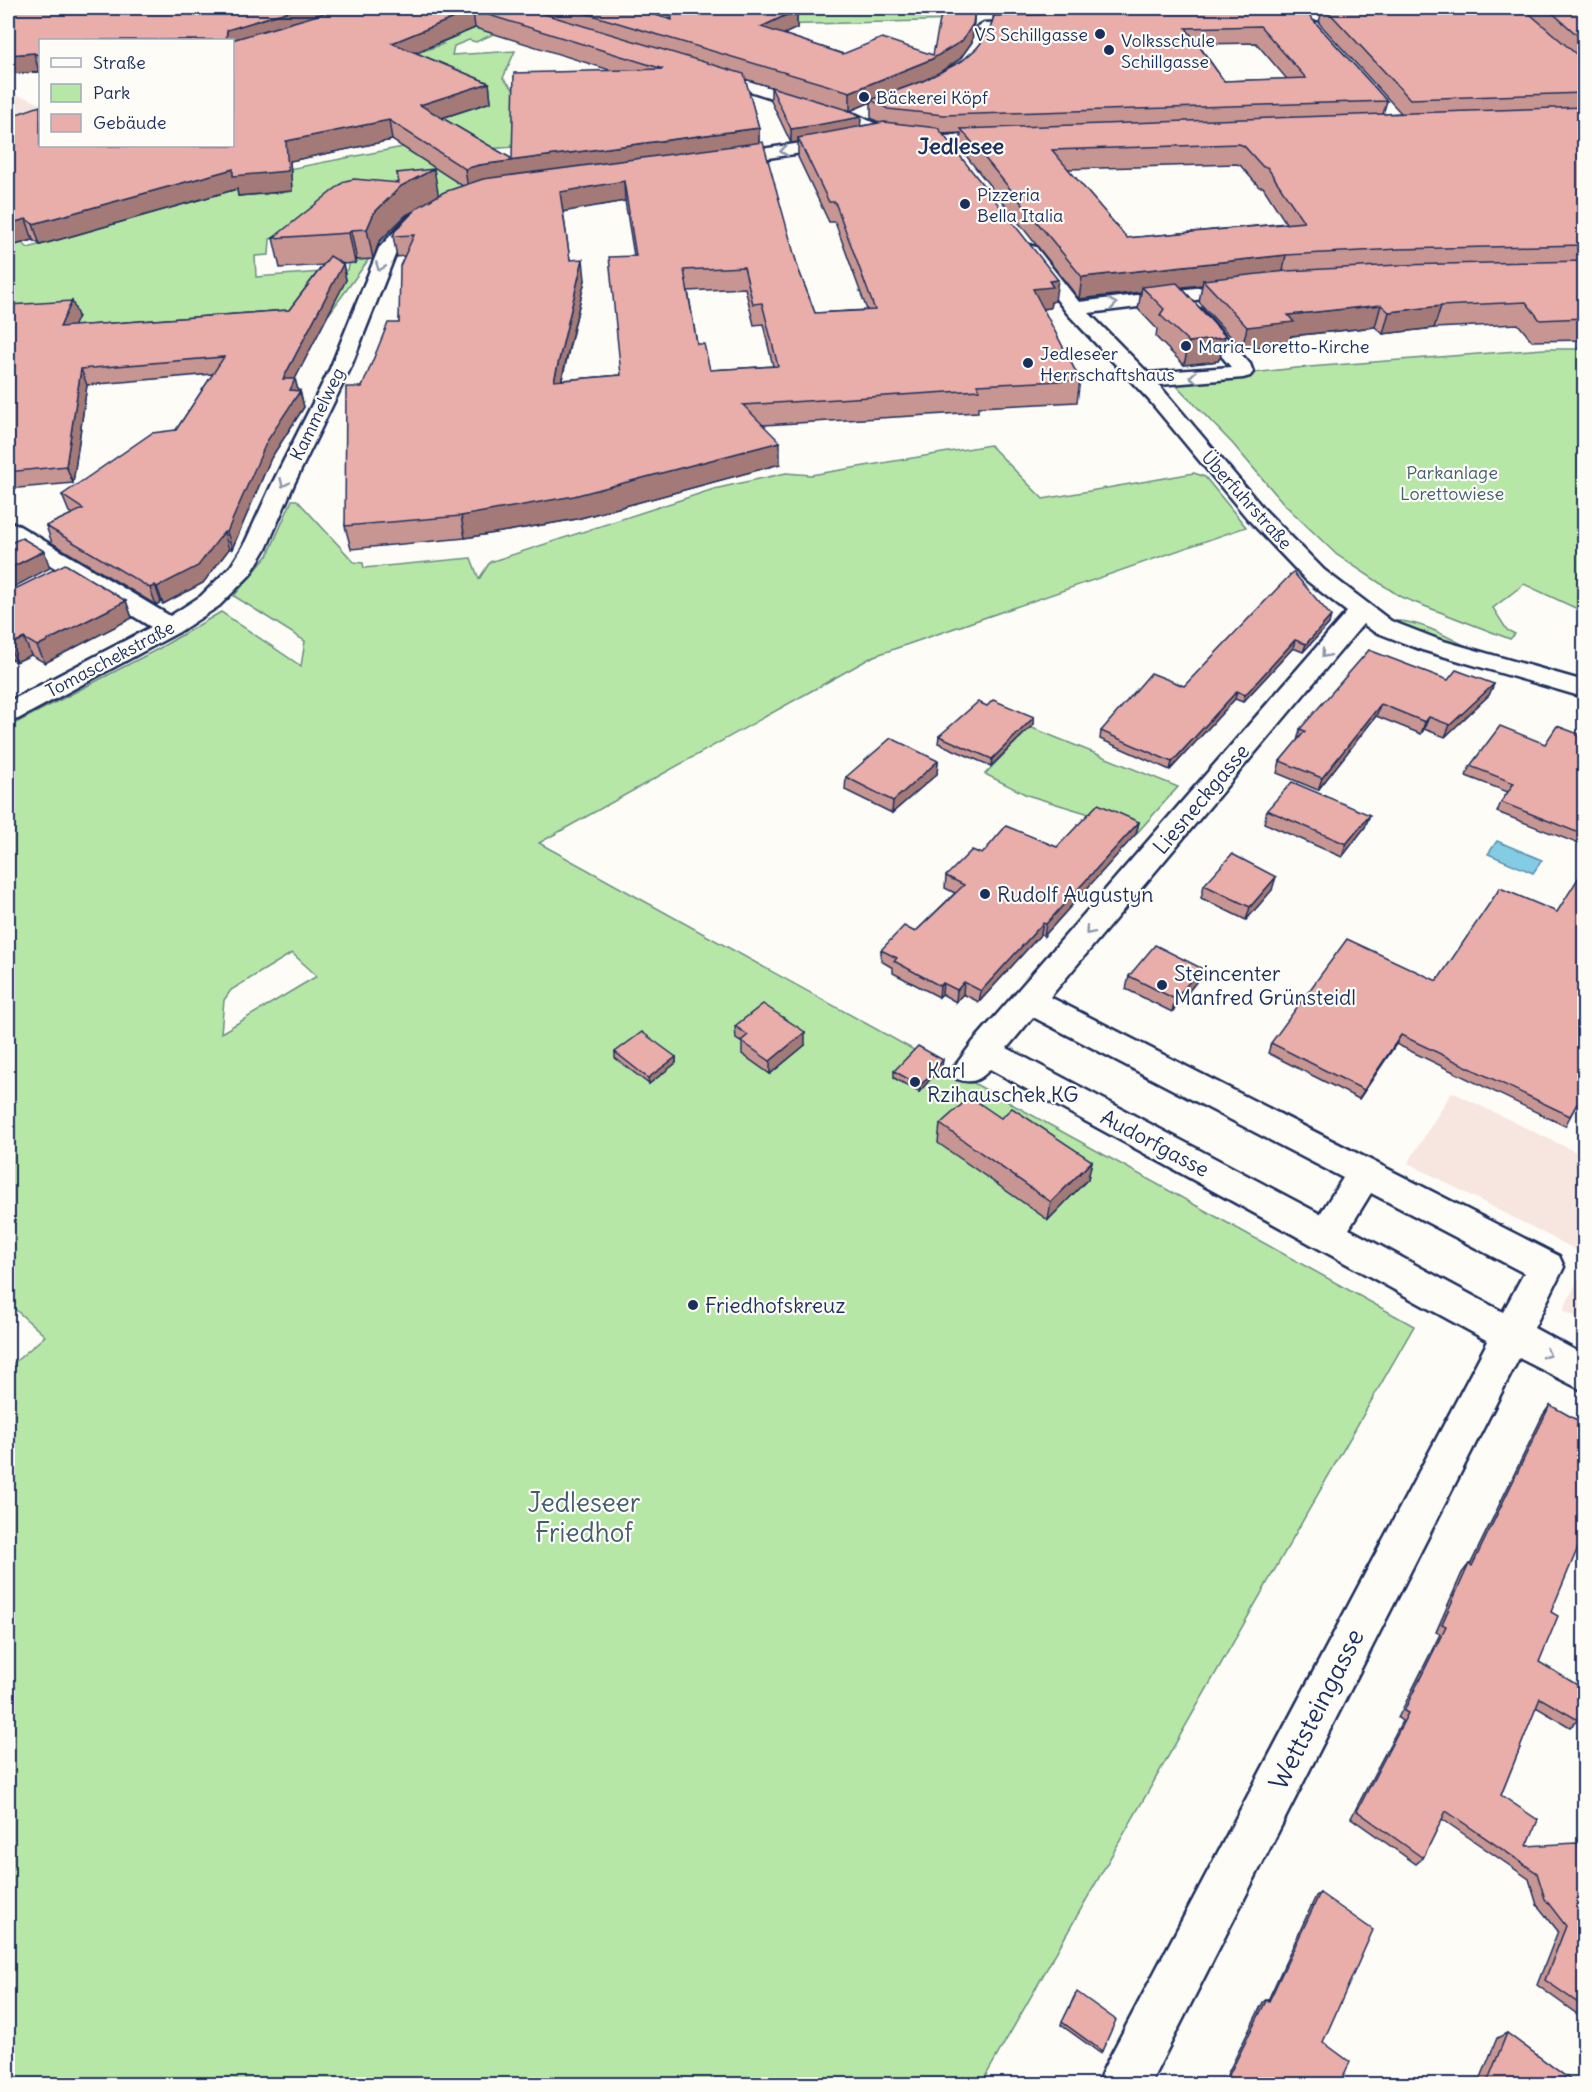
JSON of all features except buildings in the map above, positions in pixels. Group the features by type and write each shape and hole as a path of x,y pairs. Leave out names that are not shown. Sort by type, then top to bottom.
{"street":[{"path":"1466,11 1511,8 1584,8"},
{"path":"1511,8 1528,24"},
{"path":"1255,18 1298,12 1384,14"},
{"path":"1298,12 1317,34"},
{"path":"980,44 984,20 1043,25"},
{"path":"684,66 851,118 883,134"},
{"path":"851,118 872,110"},
{"path":"699,163 817,147 883,134 943,141 1024,138"},
{"path":"943,141 960,161"},
{"name":"Kammelweg","path":"210,601 241,570 255,547 283,484 340,369 388,249 414,221 440,206"},
{"name":"Überfuhrstraße","path":"1018,237 1074,309 1143,380 1255,513 1315,575 1382,626 1431,645 1584,689"},
{"path":"1074,309 1259,287"},
{"path":"1143,380 1243,372 1243,368 1178,295"},
{"path":"8,530 61,575 170,627"},
{"name":"Tomaschekstraße","path":"8,713 170,627 210,601"},
{"name":"Liesneckgasse","path":"977,1060 1362,610"},
{"path":"1029,1000 1546,1267 1510,1334"},
{"name":"Audorfgasse","path":"977,1060 1326,1235 1584,1374"},
{"path":"1326,1235 1365,1173"},
{"name":"Wettsteingasse","path":"1122,2085 1510,1334"}],"shaded area":[{"path":"8,94 28,98 39,104 39,147 8,175"},
{"path":"1452,1092 1584,1156 1584,1254 1408,1163"},
{"path":"1584,1268 1584,1321 1563,1310"}],"green space":[{"path":"589,8 671,8 697,15 797,13 797,9 819,9 821,12 967,10 960,20 657,28"},
{"path":"433,15 496,33 476,42 469,40 454,46 452,55 515,51 503,78 516,92 514,147 487,149 505,182 270,239 269,255 255,256 256,277 348,270 350,260 369,259 329,314 107,340 8,321 8,230 28,248 238,188 239,196 267,194 268,173 403,147 424,138 234,118 443,44 395,28"},
{"name":"Parkanlage Lorettowiese","path":"1544,349 1584,349 1584,612 1524,584 1493,608 1507,630 1515,634 1510,639 1401,597 1337,555 1285,505 1232,443 1173,382 1296,368"},
{"name":"Jedleseer Friedhof","path":"990,445 1043,499 1194,473 1205,477 1246,527 874,656 539,843 1414,1326 981,2084 8,2084 8,1368 45,1336 8,1303 8,727 158,649 221,612 301,666 305,641 234,596 268,555 292,500 297,500 354,562 363,563 364,568 471,558 479,579 490,562 714,489 786,473 811,475","holes":["292,953 317,976 221,1033 224,1000 231,990"]},
{"path":"1398,621 1417,624 1473,649 1468,653 1395,624"},
{"path":"1030,727 1178,787 1136,834 1096,816 1027,795 985,774"}],"water":[{"path":"1497,841 1542,860 1533,873 1488,854"}],"place":[{"name":"VS Schillgasse","path":"1100,34"},
{"name":"Volksschule Schillgasse","path":"1109,50"},
{"name":"Bäckerei Köpf","path":"864,97"},
{"name":"Pizzeria Bella Italia","path":"965,204"},
{"name":"Maria-Loretto-Kirche","path":"1186,346"},
{"name":"Jedleseer Herrschaftshaus","path":"1028,363"},
{"name":"Rudolf Augustyn","path":"985,894"},
{"name":"Steincenter Manfred Grünsteidl","path":"1162,985"},
{"name":"Karl Rzihauschek KG","path":"915,1082"},
{"name":"Friedhofskreuz","path":"693,1305"}],"district":[{"name":"Jedlesee","path":"961,146"}]}
